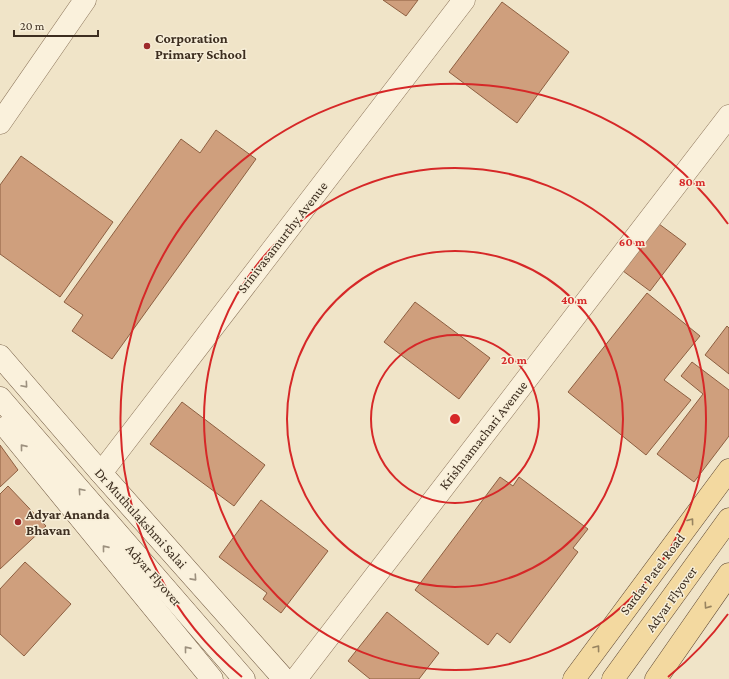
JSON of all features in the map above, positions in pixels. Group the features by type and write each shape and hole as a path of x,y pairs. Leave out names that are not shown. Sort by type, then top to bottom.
{"main road":[{"name":"Sardar Patel Road","path":"574,679 729,470"},
{"name":"Adyar Flyover","path":"613,679 729,519"},
{"path":"656,679 729,574"}],"street":[{"path":"0,123 85,0"},
{"name":"Srinivasamurthy Avenue","path":"101,473 464,0"},
{"name":"Krishnamachari Avenue","path":"296,679 729,116"},
{"name":"Dr Muthulakshmi Salai","path":"0,356 101,473 284,679"},
{"name":"Adyar Flyover","path":"0,398 244,679"},
{"path":"0,419 212,679"}],"building":[{"path":"383,0 418,0 406,16"},
{"path":"502,2 569,52 517,123 449,72"},
{"path":"216,130 256,159 112,359 72,331 83,315 64,302 181,139 200,153"},
{"path":"21,156 113,222 60,297 0,254 0,185"},
{"path":"655,221 686,244 650,291 619,268"},
{"path":"647,293 700,336 664,380 691,400 646,455 568,392"},
{"path":"415,302 490,358 459,399 384,342"},
{"path":"727,326 729,328 729,374 705,355"},
{"path":"692,362 729,390 729,436 694,482 657,454 703,394 681,376"},
{"path":"182,402 265,465 234,506 150,444"},
{"path":"0,445 18,470 0,487"},
{"path":"500,477 513,486 519,477 588,529 573,548 578,552 510,643 497,633 488,645 415,590"},
{"path":"8,486 46,526 0,569 0,494"},
{"path":"261,500 328,551 281,613 263,599 267,593 219,557"},
{"path":"25,562 71,604 24,656 0,634 0,589"},
{"path":"387,612 439,653 419,679 370,679 348,661"}],"place":[{"name":"Corporation Primary School","path":"147,46"},
{"name":"Adyar Ananda Bhavan","path":"18,522"}]}
